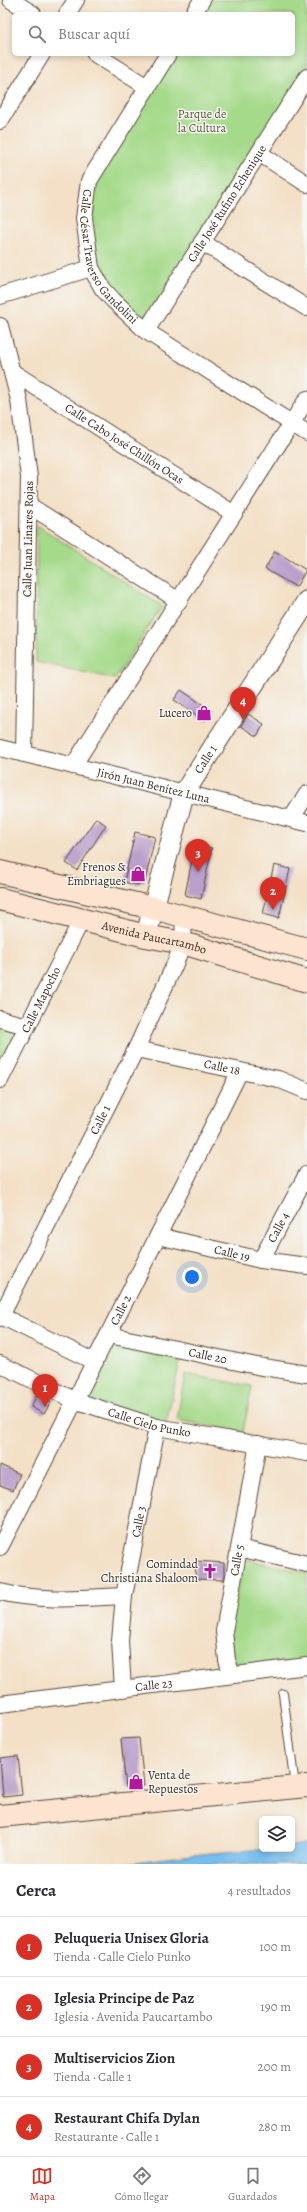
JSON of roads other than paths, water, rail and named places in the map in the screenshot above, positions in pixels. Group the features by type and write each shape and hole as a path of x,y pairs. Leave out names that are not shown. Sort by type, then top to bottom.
{"main road":[{"path":"0,872 153,908 307,949"},
{"name":"Avenida Paucartambo","path":"0,899 146,936 183,943 307,981"},
{"path":"0,1816 301,1787"}],"street":[{"path":"11,0 30,12"},
{"path":"68,12 76,0"},
{"path":"194,12 202,0"},
{"path":"0,121 41,56"},
{"path":"98,56 147,87"},
{"name":"Calle César Traverso Gandolini","path":"167,56 89,181 84,218 91,268 103,289 146,331 307,432"},
{"name":"Calle José Rufino Echenique","path":"146,331 307,77"},
{"path":"259,153 307,184"},
{"path":"202,242 307,308"},
{"path":"0,296 91,268"},
{"name":"Calle Juan Linares Rojas","path":"0,326 14,373 24,430 30,506 24,754"},
{"name":"Calle Cabo José Chillón Ocas","path":"14,373 234,514"},
{"path":"73,766 307,399"},
{"path":"30,506 179,601"},
{"name":"Calle 1","path":"146,936 184,793 307,601"},
{"name":"Jirón Juan Benítez Luna","path":"0,748 307,823"},
{"path":"291,819 307,794"},
{"name":"Calle 1","path":"0,1317 136,1049 183,943 184,916"},
{"name":"Calle Mapocho","path":"0,1080 82,919"},
{"path":"0,1019 28,1026"},
{"name":"Calle 18","path":"136,1049 278,1079 307,1091"},
{"name":"Calle 2","path":"0,1547 74,1400 109,1336 240,1071"},
{"name":"Calle 4","path":"261,1260 307,1174"},
{"name":"Calle 19","path":"158,1236 261,1260 307,1266"},
{"path":"0,1317 95,1362"},
{"name":"Calle 20","path":"109,1336 257,1366 307,1374"},
{"name":"Calle Cielo Punko","path":"0,1364 74,1400 157,1427 307,1452"},
{"name":"Calle 3","path":"123,1689 120,1642 124,1596 157,1427"},
{"name":"Calle 5","path":"232,1675 227,1660 224,1631 258,1444"},
{"path":"239,1548 307,1564"},
{"path":"0,1592 16,1596 57,1599 124,1596"},
{"name":"Calle 23","path":"0,1704 307,1666"}],"lane":[{"path":"283,1694 301,1787"}],"water":[{"path":"307,1844 307,1864 121,1864 164,1858 249,1850 259,1850 259,1852 295,1852 295,1846"}],"place":[{"name":"Lucero","path":"204,713"},
{"name":"Restaurant Chifa Dylan","path":"243,720"},
{"name":"Multiservicios Zion","path":"198,872"},
{"name":"Frenos & Embriagues","path":"138,874"},
{"name":"Iglesia Principe de Paz","path":"273,910"},
{"name":"Peluqueria Unisex Gloria","path":"45,1407"},
{"name":"Comindad Christiana Shaloom","path":"210,1571"},
{"name":"Venta de Repuestos","path":"136,1782"}],"park label":[{"name":"Parque de la Cultura","path":"202,121"}]}
